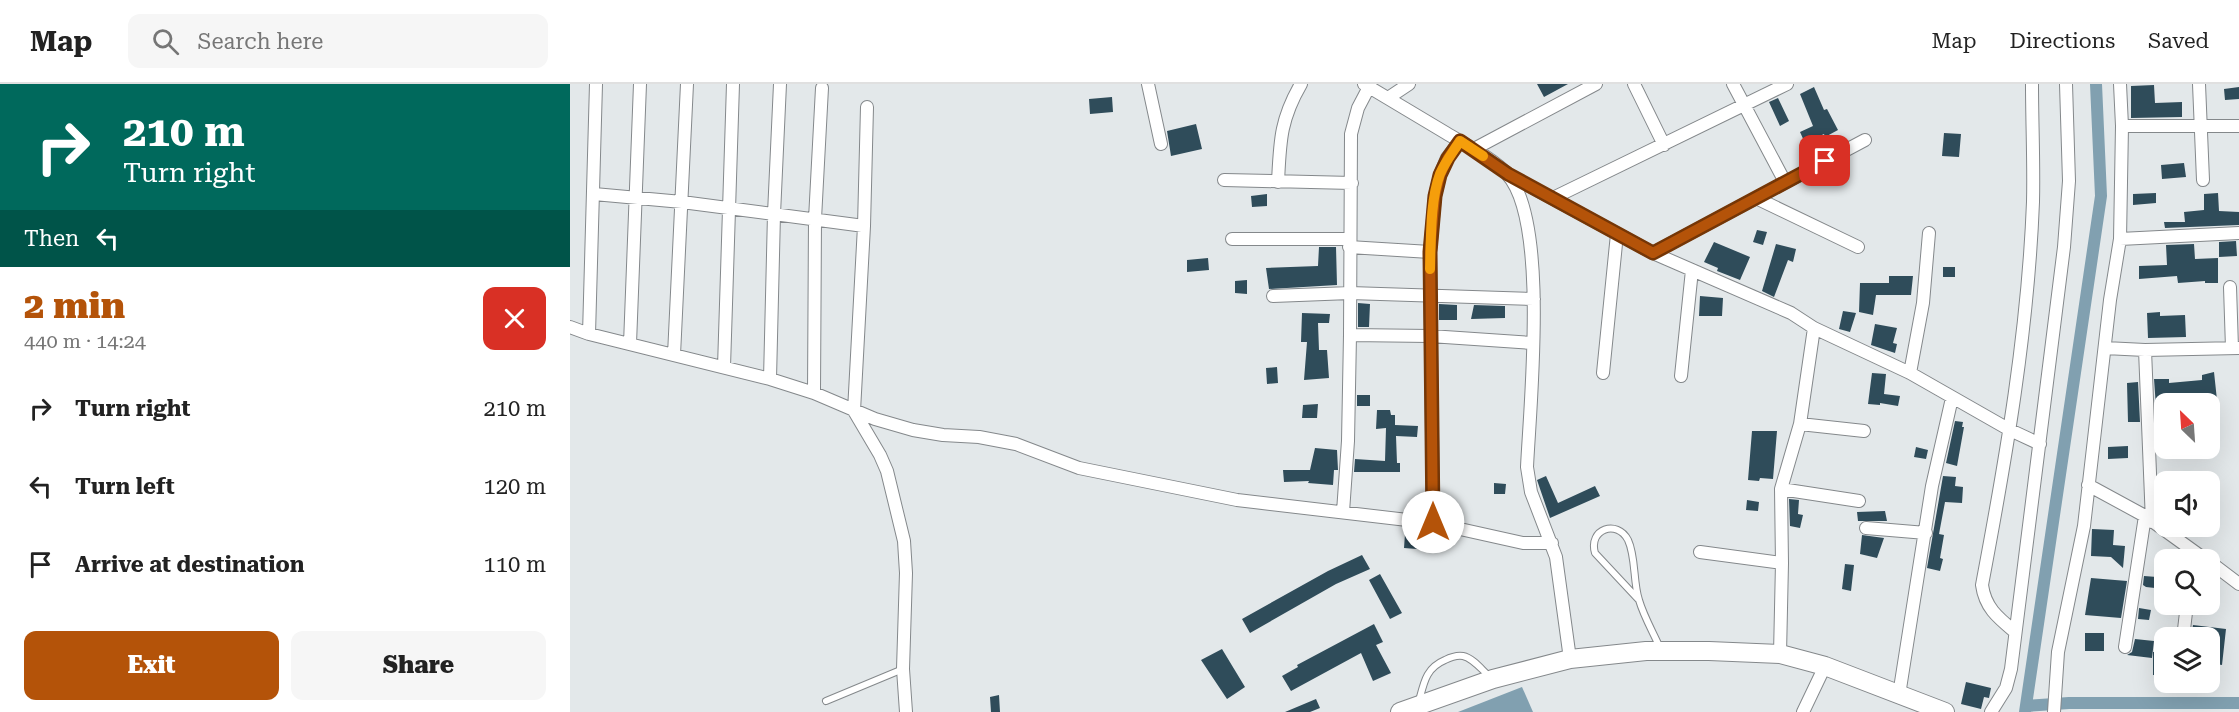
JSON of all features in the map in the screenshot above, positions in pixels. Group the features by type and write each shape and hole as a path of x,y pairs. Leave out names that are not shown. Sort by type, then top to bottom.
{"main road":[{"path":"1400,712 1493,679 1570,659 1662,651 1709,651 1780,654 1825,666 1945,712"}],"street":[{"path":"590,334 596,84"},
{"path":"630,344 640,84"},
{"path":"674,355 687,84"},
{"path":"724,367 733,84"},
{"path":"770,379 780,84"},
{"path":"1148,84 1161,144"},
{"path":"1278,182 1281,127 1289,104 1301,84"},
{"path":"1388,98 1409,84"},
{"path":"1473,149 1596,84"},
{"path":"1634,84 1664,145"},
{"path":"1733,84 1785,182"},
{"path":"1553,198 1787,84"},
{"path":"2014,631 1988,607 1983,597 1982,585 2010,430 2026,288 2033,201 2032,84"},
{"path":"1991,712 2006,688 2040,444 2064,247 2069,181 2066,84"},
{"path":"2054,712 2058,652 2084,526 2120,239 2122,126 2120,84"},
{"path":"2199,84 2203,180"},
{"path":"1343,512 1348,441 1351,134 1366,86 1473,149 1508,174 1617,234 1653,253 1791,313 1814,328 1910,373 2010,430 2040,444"},
{"path":"814,393 814,219 822,88"},
{"path":"867,107 864,225 854,411 887,471 904,541 906,573 903,669 906,712"},
{"path":"2122,126 2239,126"},
{"path":"1653,253 1865,140"},
{"path":"1433,522 1430,252 1435,196 1440,175 1460,141"},
{"path":"1508,174 1521,199 1528,221 1534,299 1527,467 1531,492 1540,519 1552,543 1560,576 1570,659"},
{"path":"1224,180 1352,183"},
{"path":"594,194 682,202 864,225"},
{"path":"1756,198 1858,247"},
{"path":"1910,373 1923,303 1929,233"},
{"path":"2120,239 2239,233"},
{"path":"1603,373 1617,234"},
{"path":"1232,239 1349,243 1430,252"},
{"path":"1681,376 1692,270"},
{"path":"2105,348 2145,350 2235,348 2230,287"},
{"path":"1273,296 1350,293 1534,299"},
{"path":"570,327 770,379 814,393 854,411 913,430 943,435 979,437 1016,444 1079,468 1237,500 1433,522 1510,541 1552,543"},
{"path":"1780,654 1781,489 1800,424 1814,328"},
{"path":"1350,335 1430,336 1532,343"},
{"path":"2125,647 2149,519 2145,350"},
{"path":"1899,695 1932,486 1953,398"},
{"path":"1800,424 1864,431"},
{"path":"2088,485 2149,519 2185,549"},
{"path":"1781,489 1859,501"},
{"path":"1866,528 1926,533"},
{"path":"1700,552 1782,564"},
{"path":"2220,570 2239,584"},
{"path":"1803,712 1825,666"}],"lane":[{"path":"1638,599 1595,553 1594,540 1605,529 1618,530 1628,541 1638,599 1662,651"},
{"path":"1418,704 1426,676 1431,668 1453,656 1470,659 1493,679"},
{"path":"826,701 903,669"}],"water":[{"path":"1522,687 1533,712 1458,712"}],"building":[{"path":"1537,84 1568,84 1544,97"},
{"path":"2154,85 2155,103 2182,102 2182,117 2131,118 2131,86"},
{"path":"1814,87 1824,110 1827,109 1838,130 1805,143 1800,132 1813,126 1800,94"},
{"path":"2239,87 2239,99 2225,100 2224,89"},
{"path":"1112,97 1113,112 1090,114 1089,99"},
{"path":"1778,98 1789,121 1780,126 1769,102"},
{"path":"1196,124 1202,149 1171,156 1167,131"},
{"path":"1944,133 1961,134 1959,157 1942,156"},
{"path":"2184,163 2186,177 2162,179 2161,165"},
{"path":"2156,193 2156,203 2133,205 2133,194"},
{"path":"2218,193 2219,211 2239,212 2239,225 2165,228 2164,222 2185,222 2184,212 2204,210 2204,194"},
{"path":"1267,194 1267,206 1252,207 1251,196"},
{"path":"1757,230 1767,232 1763,245 1753,242"},
{"path":"2236,241 2237,256 2219,257 2219,242"},
{"path":"1714,242 1750,257 1740,280 1717,271 1718,268 1704,262"},
{"path":"1776,244 1796,249 1793,262 1788,260 1774,297 1762,291"},
{"path":"2194,244 2195,259 2218,258 2218,283 2205,283 2205,281 2178,283 2177,276 2139,279 2139,266 2167,265 2166,245"},
{"path":"1319,247 1336,247 1337,285 1269,289 1266,268 1318,266"},
{"path":"1208,258 1209,270 1187,272 1187,260"},
{"path":"1943,267 1955,267 1955,277 1943,277"},
{"path":"1889,276 1913,276 1911,295 1876,295 1873,315 1859,312 1860,283 1889,283"},
{"path":"1247,280 1247,294 1235,293 1235,281"},
{"path":"1700,296 1723,298 1722,316 1699,316"},
{"path":"1358,303 1370,304 1369,327 1358,327"},
{"path":"1439,304 1457,305 1457,320 1439,320"},
{"path":"1474,305 1505,306 1505,318 1471,319"},
{"path":"1843,311 1856,313 1850,332 1839,329"},
{"path":"2160,312 2160,316 2185,315 2186,337 2148,338 2147,313"},
{"path":"1302,313 1330,314 1329,323 1318,323 1319,350 1327,350 1329,378 1304,380 1307,342 1301,342"},
{"path":"1875,324 1897,328 1893,343 1897,344 1895,353 1871,345"},
{"path":"1277,367 1278,383 1267,384 1266,368"},
{"path":"2214,372 2216,393 2155,393 2154,379 2169,379 2169,383 2202,380 2202,375"},
{"path":"1872,373 1886,374 1884,394 1900,396 1898,406 1868,404"},
{"path":"2138,382 2140,422 2128,422 2127,383"},
{"path":"1357,395 1370,395 1370,406 1357,406"},
{"path":"1318,404 1317,418 1302,418 1303,405"},
{"path":"1377,410 1390,410 1391,415 1395,415 1395,425 1418,426 1417,437 1396,436 1397,463 1400,463 1400,472 1354,472 1355,459 1385,461 1386,428 1376,429"},
{"path":"1955,421 1963,422 1962,427 1964,427 1957,466 1946,463"},
{"path":"1752,431 1777,431 1773,479 1748,480"},
{"path":"2128,446 2128,458 2108,459 2108,447"},
{"path":"1916,447 1928,450 1926,459 1914,457"},
{"path":"1315,448 1337,450 1338,470 1334,470 1333,485 1308,483 1309,481 1284,482 1283,470 1310,470"},
{"path":"1546,476 1558,503 1595,486 1600,496 1550,518 1537,480"},
{"path":"1943,476 1956,477 1955,486 1963,487 1962,503 1945,502 1939,534 1944,535 1940,571 1927,568"},
{"path":"1494,483 1506,484 1505,494 1494,494"},
{"path":"1789,499 1799,500 1798,514 1803,515 1800,528 1790,526"},
{"path":"1747,500 1759,502 1758,511 1746,510"},
{"path":"1885,511 1887,521 1858,521 1857,512"},
{"path":"2092,529 2114,530 2113,545 2125,546 2123,568 2111,557 2091,556"},
{"path":"1405,534 1431,539 1430,550 1404,548"},
{"path":"1862,535 1884,538 1877,558 1860,554"},
{"path":"1362,555 1370,569 1336,584 1250,633 1242,619 1328,571"},
{"path":"1845,564 1854,565 1851,591 1842,589"},
{"path":"1380,574 1402,613 1390,619 1369,580"},
{"path":"2144,576 2154,577 2154,588 2143,585"},
{"path":"2091,578 2127,581 2121,618 2085,615"},
{"path":"2139,608 2151,610 2149,620 2138,619"},
{"path":"1374,624 1383,642 1376,645 1391,673 1373,681 1361,653 1291,691 1282,676 1298,667 1297,665"},
{"path":"2220,628 2226,629 2222,665 2220,665"},
{"path":"2085,633 2104,633 2104,651 2085,651"},
{"path":"2135,639 2154,641 2152,658 2127,655 2132,652"},
{"path":"1222,649 1245,687 1227,699 1201,660"},
{"path":"2153,652 2154,652 2154,675"},
{"path":"1966,682 1991,688 1989,698 1984,697 1981,709 1961,704"},
{"path":"999,695 1000,712 991,712 990,697"},
{"path":"1316,699 1320,708 1310,712 1285,712"}],"waterway":[{"path":"2025,712 2101,196 2096,84"},
{"path":"2026,706 2069,703 2239,703"}],"slow traffic":[{"path":"1430,269 1435,196 1440,175 1460,141 1483,156"}],"route":[{"path":"1433,522 1430,252 1435,196 1440,175 1460,141 1508,174 1653,253 1825,161"}]}
